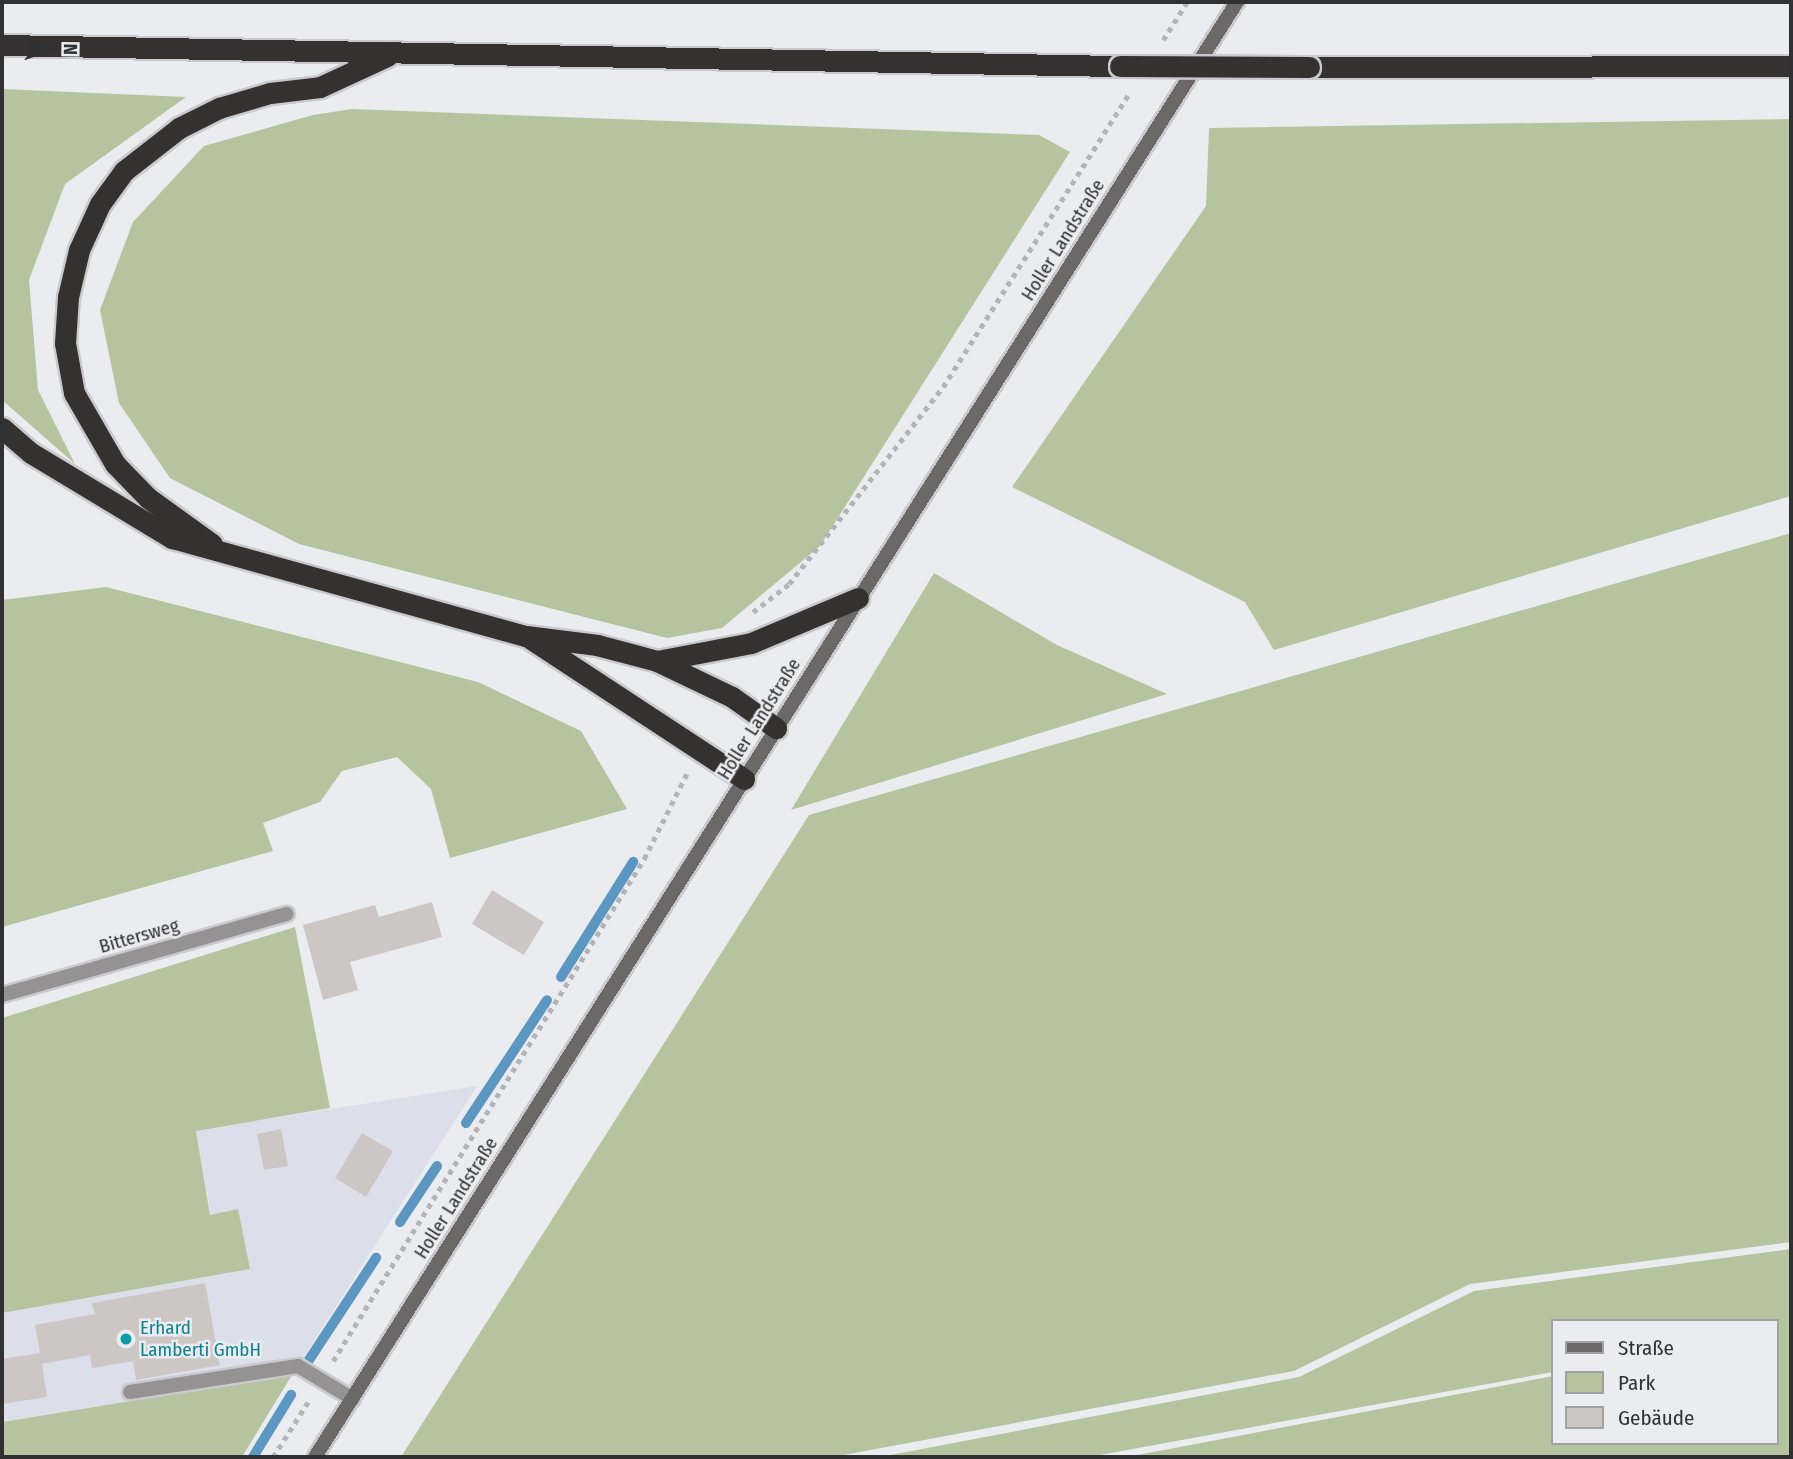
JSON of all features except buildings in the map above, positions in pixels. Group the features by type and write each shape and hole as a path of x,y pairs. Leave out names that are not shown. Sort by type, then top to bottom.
{"highway":[{"path":"2,45 1120,66 1791,66"},
{"path":"225,554 148,498 115,464 92,430 74,393 65,343 68,297 79,250 100,204 124,171 178,128 219,108 270,93 320,87 394,53"},
{"path":"2,428 31,453 123,512 172,538 526,636 597,645 657,661 732,697 776,728"},
{"path":"657,661 751,643 858,598"},
{"path":"526,636 744,779"}],"main road":[{"name":"Holler Landstraße","path":"315,1457 1237,2"}],"street":[{"name":"Bittersweg","path":"2,995 287,914"},
{"path":"130,1392 298,1366 353,1399"}],"shaded area":[{"path":"477,1086 292,1375 2,1422 2,1313 250,1269 211,1215 196,1130"}],"green space":[{"path":"2,89 186,97 65,184 29,280 38,390 75,464 2,400"},
{"path":"352,109 1039,135 1070,152 820,546 722,628 667,638 299,544 170,478 119,403 100,310 133,222 204,146 313,115"},
{"path":"1791,119 1791,496 1274,650 1245,602 1012,487 1206,206 1209,128"},
{"path":"1791,533 1791,1242 1470,1284 1294,1371 833,1457 401,1457 809,815"},
{"path":"934,573 1057,645 1167,694 791,810"},
{"path":"106,587 478,682 581,731 627,809 450,858 431,789 397,757 342,771 320,802 263,823 273,851 2,927 2,600"},
{"path":"295,927 330,1108 196,1131 210,1215 238,1209 250,1269 2,1313 2,1018"},
{"path":"1791,1249 1791,1457 1127,1457 1552,1376 1552,1445 1779,1445 1779,1319 1552,1319 1552,1372 1089,1457 880,1457 1299,1377 1474,1291"},
{"path":"292,1375 242,1457 2,1457 2,1422"}],"waterway":[{"path":"561,977 633,862"},
{"path":"466,1123 547,1000"},
{"path":"400,1222 437,1166"},
{"path":"307,1363 376,1258"},
{"path":"253,1457 291,1395"}],"place":[{"name":"Erhard Lamberti GmbH","path":"126,1339"}]}
